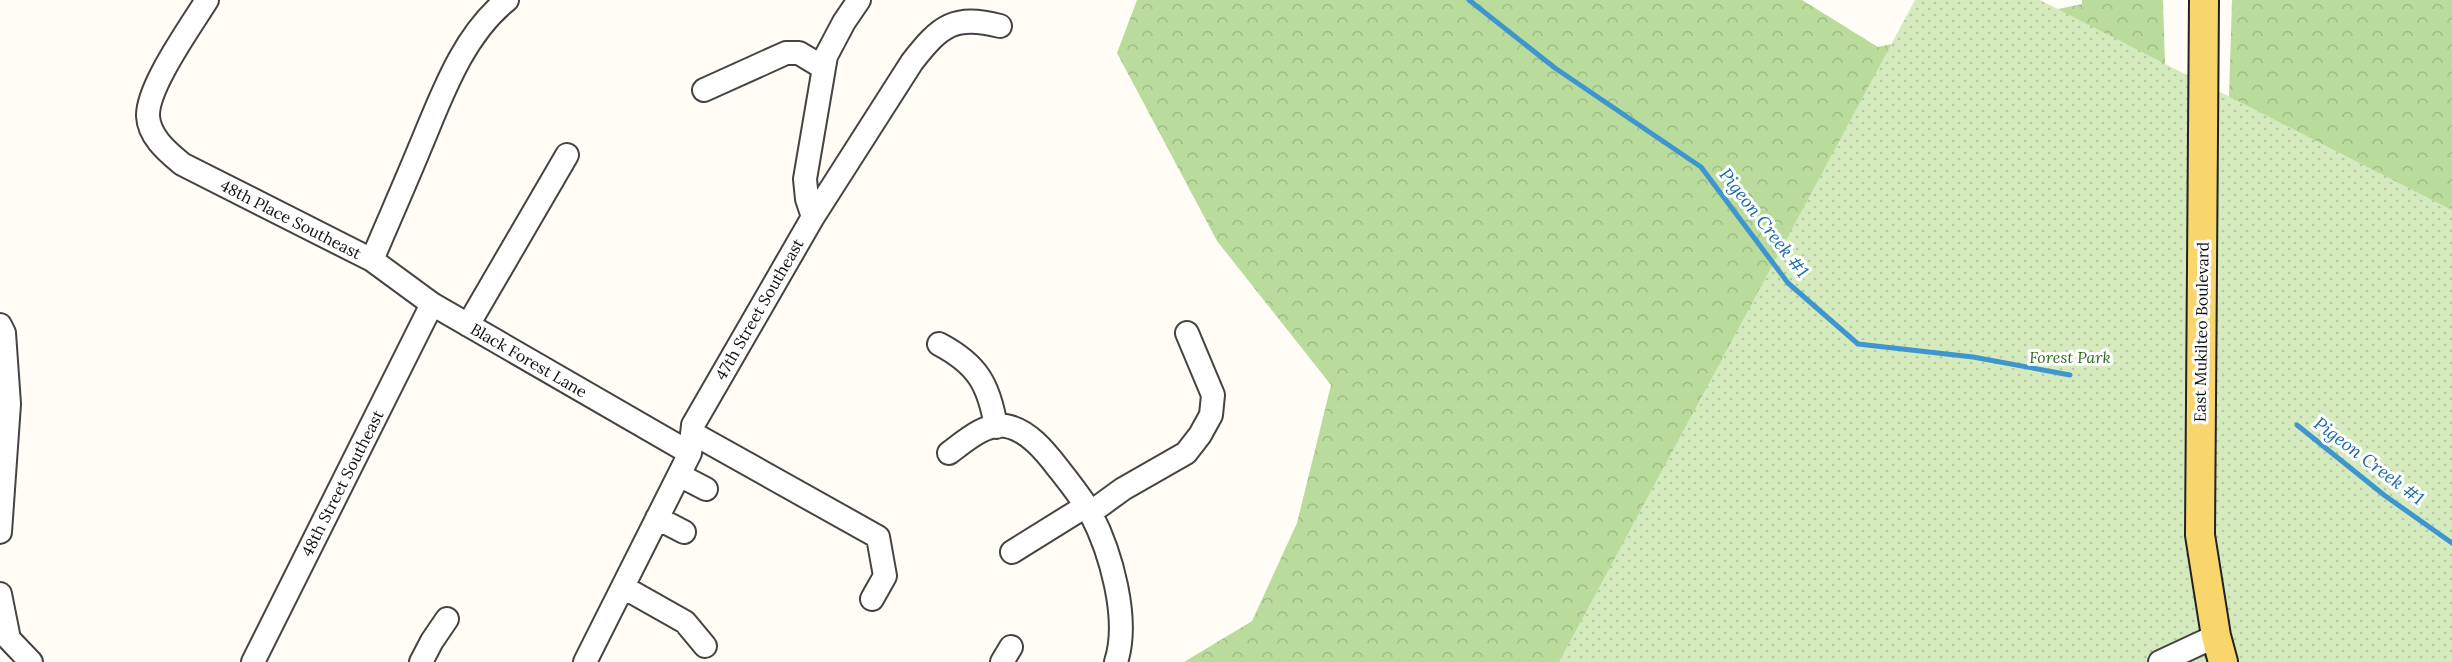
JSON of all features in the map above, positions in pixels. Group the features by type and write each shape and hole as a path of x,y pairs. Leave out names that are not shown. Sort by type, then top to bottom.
{"main road":[{"name":"East Mukilteo Boulevard","path":"2205,0 2200,535 2222,655"}],"street":[{"name":"48th Place Southeast","path":"207,0 157,83 148,116 158,143 183,164 372,260 435,112 468,44 490,13 507,0"},
{"path":"813,217 807,199 805,179 826,56 859,0"},
{"name":"47th Street Southeast","path":"585,662 679,475 692,443 693,425 813,217 928,41 960,21 977,20 1000,26"},
{"path":"704,90 786,53 799,53 824,68"},
{"path":"468,325 567,155"},
{"name":"Black Forest Lane","path":"372,260 432,304 468,325 692,443 878,537 885,576 872,599"},
{"name":"48th Street Southeast","path":"253,662 432,304"},
{"path":"0,325 4,333 9,404 0,532"},
{"path":"1012,552 1186,453 1200,435 1210,415 1213,395 1187,333"},
{"path":"939,345 963,357 980,377 993,406 996,427"},
{"path":"949,453 989,428 1005,426 1026,435 1047,454 1088,509 1110,564 1121,612 1116,662"},
{"path":"679,475 706,489"},
{"path":"657,518 684,532"},
{"path":"623,587 685,622 705,646"},
{"path":"0,594 9,639 31,662"},
{"path":"422,662 447,619"},
{"path":"2160,662 2222,655"}],"green space":[{"path":"1137,0 1802,0 1878,47 2082,4 2082,0 2163,0 2172,289 1560,662 1184,662 1252,621 1297,523 1331,385 1217,241 1117,53"},
{"name":"Forest Park","path":"1915,0 2040,0 2452,210 2452,662 1559,662"},
{"path":"2232,0 2452,0 2452,662 2227,158"}],"waterway":[{"name":"Pigeon Creek #1","path":"1469,0 1555,68 1701,167 1788,283 1858,344 1973,357 2070,375"},
{"name":"Pigeon Creek #1","path":"2297,425 2384,495 2452,543"}]}
